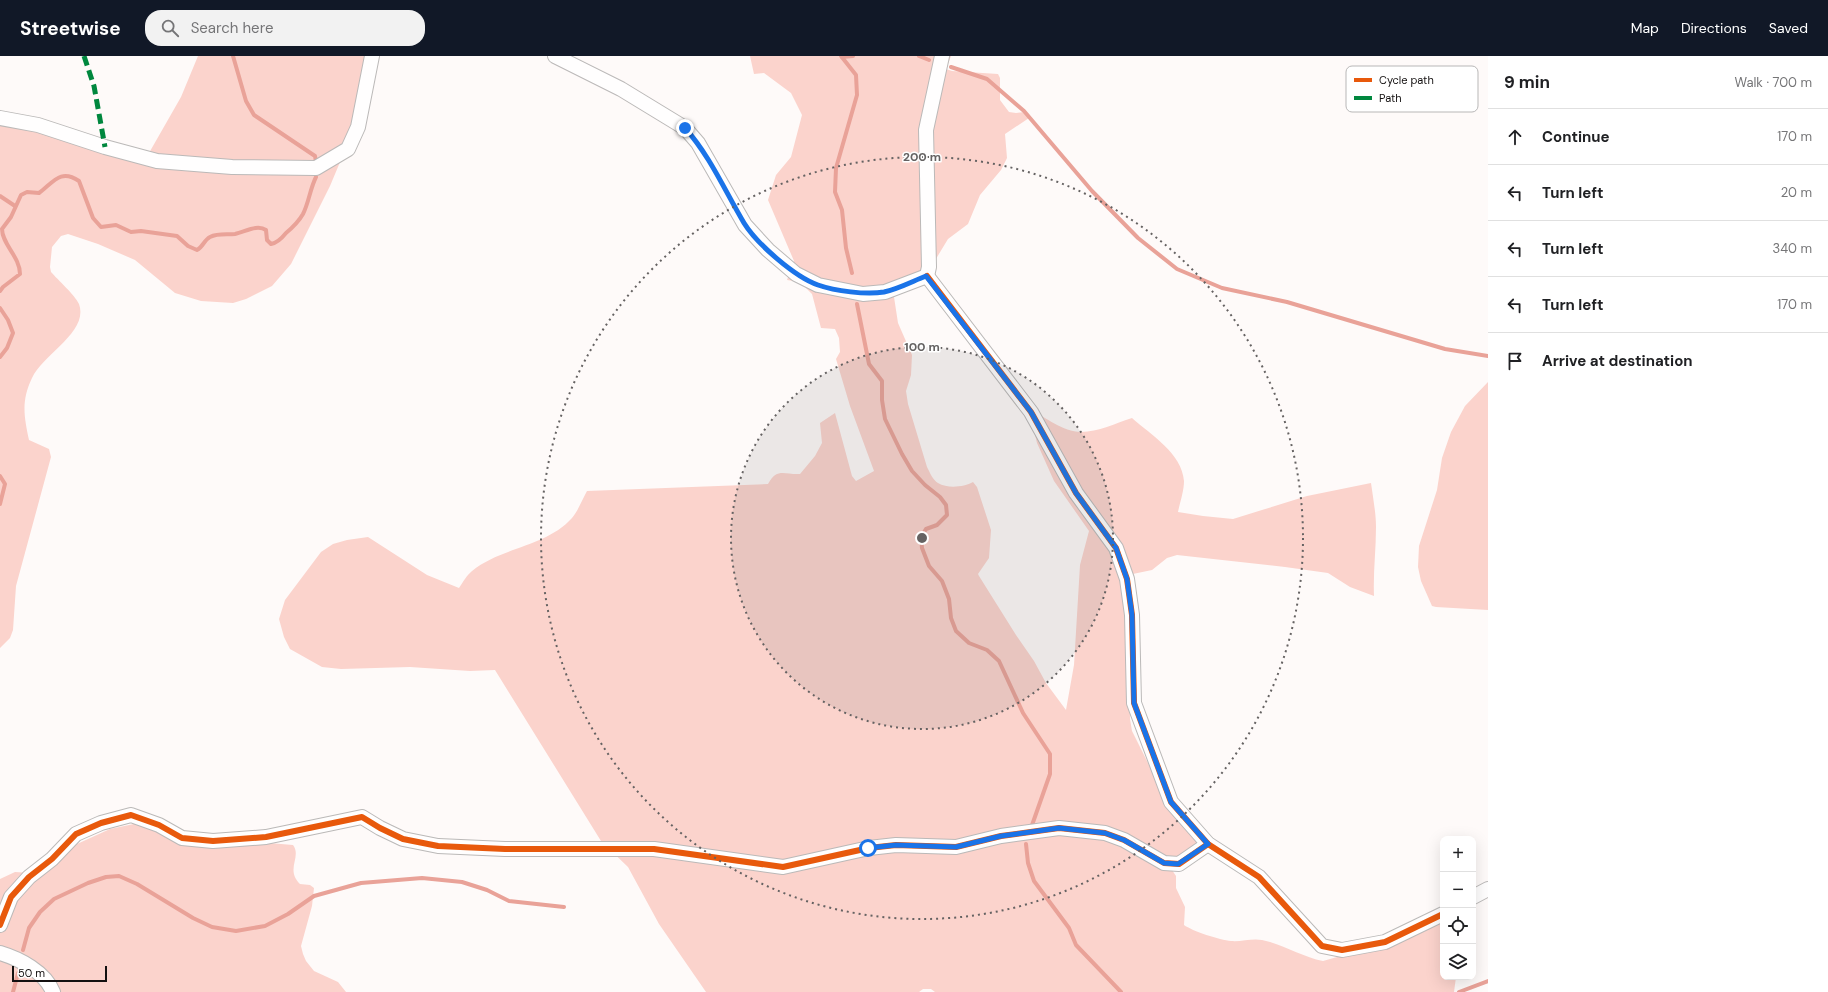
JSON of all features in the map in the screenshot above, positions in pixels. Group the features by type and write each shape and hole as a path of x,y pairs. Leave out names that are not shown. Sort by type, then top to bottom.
{"street":[{"path":"0,118 38,125 105,147 157,161 232,167 316,168 348,149 358,127 372,56"},
{"path":"555,56 620,89 685,128 698,143 745,225 768,250 796,274 818,285 863,294 885,292 926,276"},
{"path":"926,276 929,267 926,130 942,56"},
{"path":"926,276 1031,412 1076,493 1116,548 1127,579 1132,615 1134,703 1171,802 1208,844 1259,878 1322,946 1342,950 1385,942 1440,915"},
{"path":"0,926 11,897 29,877 52,859 76,834 101,823 131,815 160,825 182,838 213,841 266,837 362,817 403,839 438,846 505,849 654,849 783,868 868,848 896,845 956,847 1001,836 1059,828 1105,833 1124,840 1164,863 1178,864 1208,844"},
{"path":"1476,895 1488,889"},
{"path":"0,953 36,970 53,992"}],"shaded area":[{"path":"198,56 371,56 348,143 330,186 291,264 272,286 246,299 233,303 201,301 175,293 135,260 98,244 68,234 61,236 52,247 51,272 77,300 80,314 77,324 71,333 38,369 32,378 26,394 24,409 29,440 49,449 51,457 16,586 13,630 10,638 0,648 0,113 145,160 181,97"},
{"path":"750,56 951,56 946,69 952,71 998,74 1000,78 1000,100 1009,112 1024,112 1029,118 1005,134 1007,158 1001,170 980,195 968,224 948,239 925,277 906,286 894,297 898,323 912,355 911,375 906,391 908,404 927,467 935,480 942,485 956,487 973,482 977,487 991,530 989,558 978,574 1034,661 1046,683 1066,710 1074,665 1080,565 1089,531 1054,481 1037,443 1030,409 1054,424 1068,430 1081,432 1100,429 1132,418 1164,445 1178,462 1184,481 1183,493 1178,512 1233,519 1307,496 1371,483 1376,522 1374,596 1350,587 1328,573 1177,555 1167,558 1152,570 1128,575 1130,719 1132,731 1174,815 1202,843 1172,870 1176,876 1176,888 1185,907 1184,925 1213,937 1226,940 1258,940 1270,942 1308,957 1323,961 1397,940 1440,914 1440,980 1456,980 1454,992 935,992 931,989 923,989 919,992 706,992 659,924 628,867 601,841 495,670 470,671 410,667 341,669 322,667 290,649 284,637 279,619 285,600 321,552 333,544 368,537 427,575 459,588 470,573 484,563 537,541 561,528 572,518 587,491 768,484 775,475 778,474 800,474 815,456 822,443 820,423 835,413 852,476 856,481 874,471 850,406 836,359 840,352 839,338 835,329 821,328 812,294 800,282 787,280 794,261 768,200 776,175 791,157 802,115 791,93 764,73 754,74"},
{"path":"1488,382 1488,610 1436,607 1432,606 1421,581 1418,567 1419,546 1437,490 1442,458 1451,432 1465,406"},
{"path":"148,821 185,836 293,845 296,854 294,873 296,879 300,884 310,885 314,888 312,906 301,946 303,954 306,961 314,971 338,982 346,992 0,992 0,879 15,872 32,873 53,862 77,844 110,829"}],"waterway":[{"path":"233,56 246,101 254,115 315,156 316,162"},
{"path":"841,56 856,75 857,95 836,168 835,192 842,210 846,248 852,273"},
{"path":"842,57 853,56"},
{"path":"919,56 929,60"},
{"path":"951,67 987,79 1024,111 1092,191 1138,238 1177,269 1222,288 1287,302 1445,349 1488,356"},
{"path":"0,291 20,274 17,262 5,240 2,229 11,217 21,195 27,192 39,193 57,178 62,176 72,177 79,181 93,218 101,227 116,225 131,232 141,231 177,236 188,246 197,250 208,238 213,236 235,234 255,228 262,228 266,230 267,240 271,244 277,241 300,219 307,205 316,177"},
{"path":"0,196 15,206"},
{"path":"857,304 869,364 882,381 882,400 885,419 912,471 925,485 940,497 946,505 947,515 937,525 926,529 921,537 922,548 929,566 942,581 949,599 951,618 956,631 969,643 987,650 999,661 1023,713 1050,754 1050,774 1031,828"},
{"path":"0,308 8,320 13,333 7,348 0,357"},
{"path":"0,476 5,484 0,504"},
{"path":"1026,844 1028,863 1034,881 1069,928 1076,945 1121,992"},
{"path":"23,950 29,928 40,912 54,899 88,883 106,877 119,876 137,884 193,918 212,927 236,931 265,926 288,914 314,896 361,883 422,878 462,882 487,890 509,901 564,907"},
{"path":"13,992 18,973"},
{"path":"1459,992 1488,981"}],"marked path":[{"path":"84,56 94,86 105,147"}],"cycle path":[{"path":"927,276 1031,412 1076,493 1116,548 1127,579 1132,615 1134,703 1171,802 1208,844 1259,877 1322,946 1342,950 1385,942 1440,915"},
{"path":"0,925 11,897 29,877 52,859 76,834 101,823 131,815 159,825 182,838 213,841 266,837 362,817 403,839 438,846 505,849 654,849 783,867 869,848 896,845 956,847 1001,836 1059,828 1105,833 1124,840 1164,863 1179,864 1208,844"}],"route":[{"path":"685,128 698,143 745,225 768,250 796,274 818,285 863,294 885,292 926,276 1031,412 1076,493 1116,548 1127,579 1132,615 1134,703 1171,802 1208,844 1178,864 1164,863 1124,840 1105,833 1059,828 1001,836 956,847 896,845 868,848"}]}
